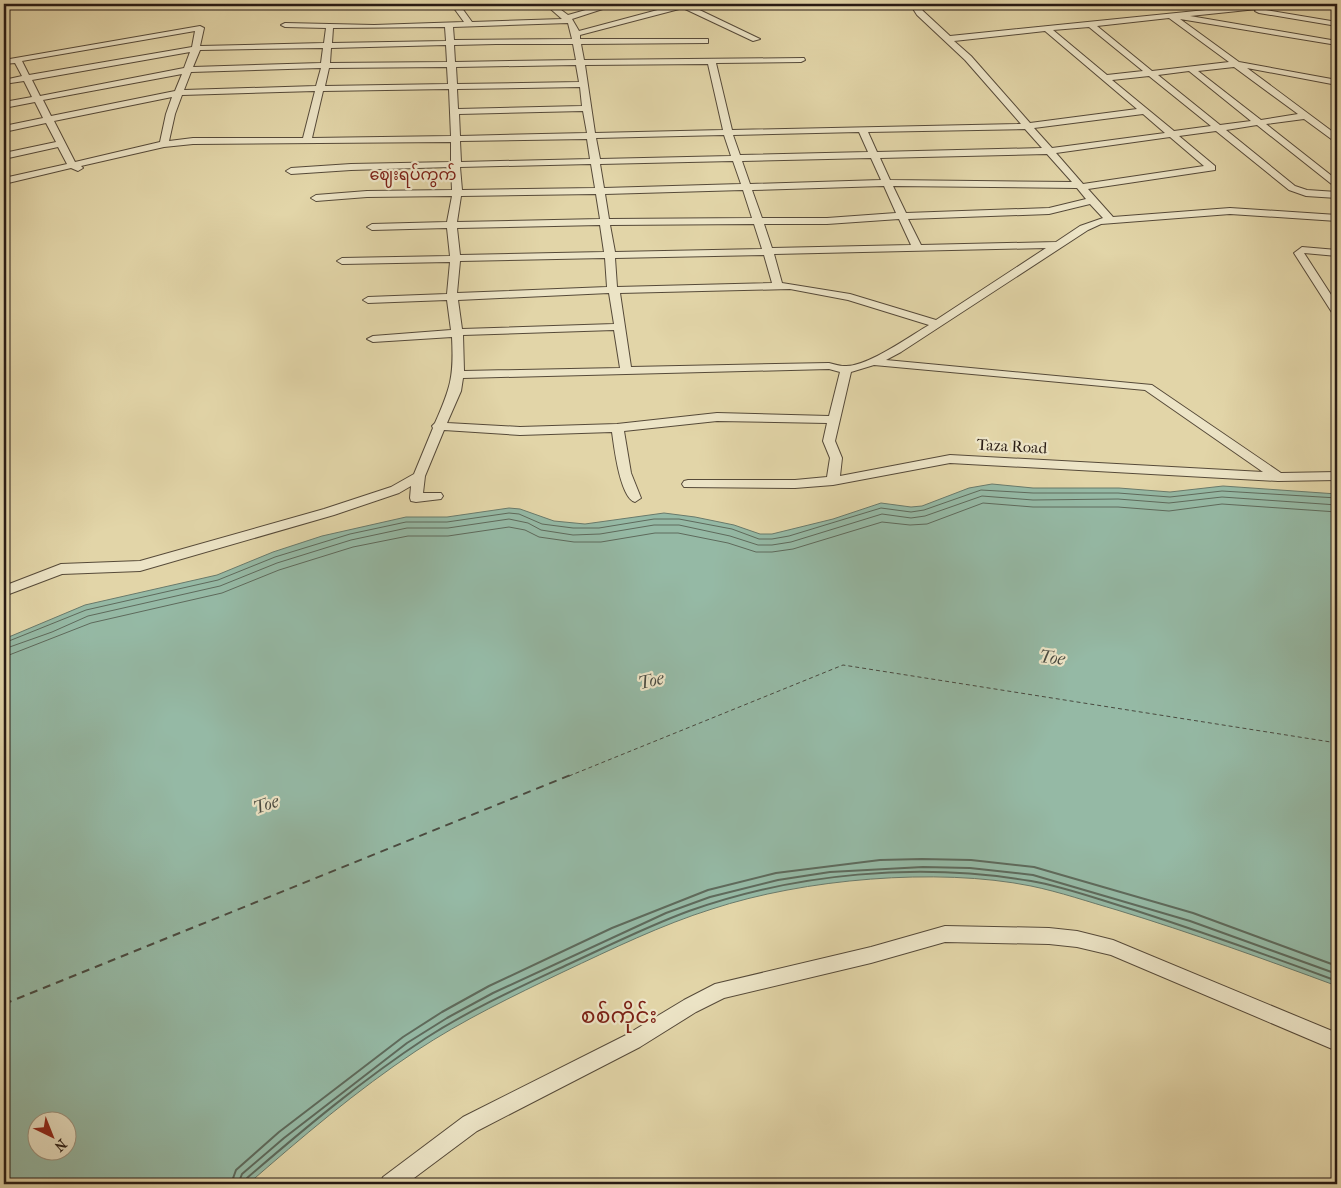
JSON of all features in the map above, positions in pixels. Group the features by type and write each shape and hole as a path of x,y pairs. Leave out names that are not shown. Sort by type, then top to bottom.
{"street":[{"path":"455,4 468,23"},
{"path":"549,4 568,20 577,38 610,255 612,290 614,290 626,371"},
{"path":"285,25 374,27 568,20 614,4"},
{"path":"577,38 684,4 756,40"},
{"path":"914,4 920,13 968,58 1110,220"},
{"path":"947,39 1285,4"},
{"path":"1324,4 1337,6"},
{"path":"1239,8 1337,24"},
{"path":"1170,15 1337,43"},
{"path":"1170,15 1306,116 1333,133 1337,139"},
{"path":"437,496 417,503 419,476 438,426 455,391 457,375 457,333 452,295 455,258 452,225 457,193 455,164 457,159 449,24"},
{"path":"1090,24 1292,188 1306,193 1337,195"},
{"path":"307,141 325,67 330,25"},
{"path":"4,62 200,28 189,70 166,126 164,144"},
{"path":"316,198 367,194 600,191 887,183 1080,186 1212,168 1046,28"},
{"path":"4,82 196,49 450,44 577,38 705,41"},
{"path":"17,59 72,165 76,169 154,151 194,146 295,143 297,141"},
{"path":"4,106 189,70 801,60"},
{"path":"711,61 728,133 778,286"},
{"path":"1106,78 1236,64 1337,82"},
{"path":"1190,68 1337,184"},
{"path":"4,129 179,93 232,90 584,84"},
{"path":"453,112 588,108"},
{"path":"4,181 164,144 193,140 307,141 1028,126 1145,110"},
{"path":"291,171 455,164 1050,151 1306,116"},
{"path":"862,129 917,248"},
{"path":"4,156 61,144"},
{"path":"372,227 605,222 827,221 902,216 1049,211 1093,200"},
{"path":"457,375 829,366 846,370 872,362 897,350 1084,228 1099,221 1230,211 1337,218"},
{"path":"342,261 1059,245"},
{"path":"1337,253 1306,250 1302,250 1299,253 1337,312"},
{"path":"368,300 452,295 778,286 822,291 850,297 938,324"},
{"path":"373,339 457,333 619,327"},
{"path":"872,362 1148,387 1278,476"},
{"path":"833,481 836,458 829,441 846,370"},
{"path":"438,426 520,431 618,428 718,418 763,417 833,420"},
{"path":"618,428 625,473 635,498"},
{"name":"Taza Road","path":"688,484 795,484 833,481 950,459 1278,476 1337,476"},
{"path":"4,591 61,569 140,566 329,512 395,490 419,476"},
{"path":"390,1184 470,1124 616,1050 721,990 870,955 946,934 1049,936 1077,939 1113,948 1337,1042"}],"water":[{"name":"Toe","path":"992,484 1033,488 1119,488 1170,492 1223,486 1337,494 1337,986 1173,928 1074,897 1031,886 994,880 954,877 913,877 870,879 787,890 712,909 655,930 488,1009 416,1051 372,1082 248,1184 4,1184 4,639 85,605 217,575 273,552 322,536 406,517 447,517 509,508 520,509 554,521 585,524 664,513 734,525 760,534 772,534 833,519 881,503 911,507 922,506 969,488"}],"ferry route":[{"path":"569,776 843,665 1337,743"},
{"path":"4,1004 573,774"}],"district":[{"name":"ဈေးရပ်ကွက်","path":"413,174"},
{"name":"စစ်ကိုင်း","path":"619,1016"}]}
